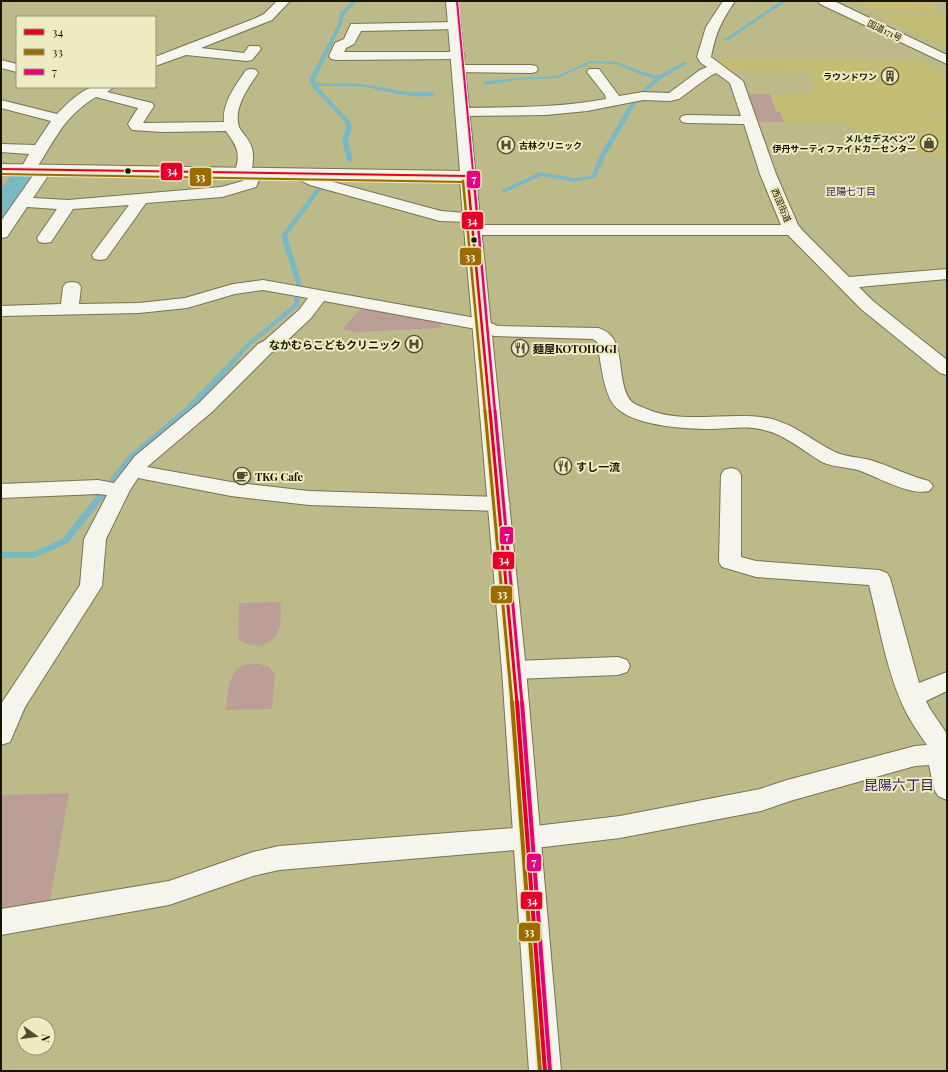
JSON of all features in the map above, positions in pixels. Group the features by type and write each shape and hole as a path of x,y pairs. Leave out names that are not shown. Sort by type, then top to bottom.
{"main road":[{"path":"156,62 182,50 260,21 268,17 284,1"},
{"path":"452,1 514,670 545,1071"},
{"name":"西国街道","path":"729,1 720,11 711,27 704,57 736,81 768,174 788,220 794,230 867,305 947,369"},
{"name":"国道171号","path":"824,1 947,60"},
{"path":"454,26 356,27 349,41 340,46 336,56 458,62 531,68"},
{"path":"182,50 221,60 247,57 254,49"},
{"path":"1,64 16,68"},
{"path":"462,112 546,111 587,106 643,96 674,96 705,73 717,68"},
{"path":"594,72 612,95 613,101"},
{"path":"23,202 68,205 222,192 250,184 242,142 232,126 231,117 233,106 239,92 251,73"},
{"path":"28,170 52,128 75,103 99,89 111,98 148,106 135,124 137,127 162,128 232,126"},
{"path":"1,104 61,119"},
{"path":"687,119 750,120"},
{"path":"1,148 39,150"},
{"path":"1,169 468,176"},
{"path":"6,233 23,202 44,170"},
{"path":"299,174 316,182 472,224 794,230"},
{"path":"109,250 141,199"},
{"path":"45,238 68,205"},
{"path":"846,283 947,274"},
{"path":"1,311 139,308 187,302 247,286 263,286 481,324 494,331 598,334 606,340 616,392 625,406 646,416 677,422 710,423 742,421 767,424 787,431 831,458 863,465 904,481 922,486"},
{"path":"69,310 72,287"},
{"path":"1,735 13,705 91,586 95,539 120,490 133,471 142,460 206,407 265,348 271,345 305,314 319,295"},
{"path":"133,471 230,489 309,498 499,504"},
{"path":"731,475 730,562 756,569 879,578 890,651 902,669 919,713 947,754"},
{"path":"1,490 98,487 120,490"},
{"path":"514,670 610,662"},
{"path":"912,697 932,686 947,681"},
{"path":"1,922 169,893 254,864 279,858 527,838 620,827 761,800 787,790 915,756 947,754"},
{"path":"947,754 942,766 947,789"}],"shaded area":[{"path":"851,1 934,1 934,14 871,10"},
{"path":"879,14 947,17 947,47 880,16"},
{"path":"728,59 917,60 947,75 947,115 923,116 925,118 947,117 947,155 920,156 902,131 860,132 853,129 847,121 784,122 780,112 776,112 770,94 810,93 813,84 812,72 772,70 735,71 718,62"},
{"path":"749,94 770,94 776,111 780,112 784,122 758,122"},
{"path":"362,308 441,323 441,328 355,332 342,329"},
{"path":"281,602 279,628 275,637 265,644 254,646 243,642 238,638 239,603"},
{"path":"258,664 268,666 275,674 272,709 226,710 228,691 235,672 245,665"},
{"path":"69,793 49,906 1,911 1,795"}],"waterway":[{"path":"350,160 345,141 349,127 346,120 315,87 312,80 340,24 341,16 347,8 356,1"},
{"path":"725,40 783,2"},
{"path":"486,83 517,79 558,77 590,62 617,63 644,74 659,78"},
{"path":"659,78 686,63"},
{"path":"641,94 659,78"},
{"path":"314,84 361,85 408,94 432,94"},
{"path":"504,191 540,174 574,180 593,177 605,151 635,100"},
{"path":"1,213 25,182"},
{"path":"1,555 34,555 65,541 132,457 190,408 249,344 297,305 299,284 284,236 320,187"}],"transit line":[{"name":"7","path":"457,1 519,670 550,1071"},
{"name":"34","path":"1,169 468,176 514,670 545,1071"},
{"name":"33","path":"1,174 463,181 509,670 540,1071"}],"place":[{"name":"ラウンドワン","path":"890,76"},
{"name":"メルセデスベンツ 伊丹サーティファイドカーセンター","path":"929,143"},
{"name":"古林クリニック","path":"506,145"},
{"name":"なかむらこどもクリニック","path":"414,344"},
{"name":"麺屋KOTOHOGI","path":"520,348"},
{"name":"すし一流","path":"563,466"},
{"name":"TKG Cafe","path":"242,476"}],"district":[{"name":"昆陽七丁目","path":"851,191"},
{"name":"昆陽六丁目","path":"899,784"}]}
